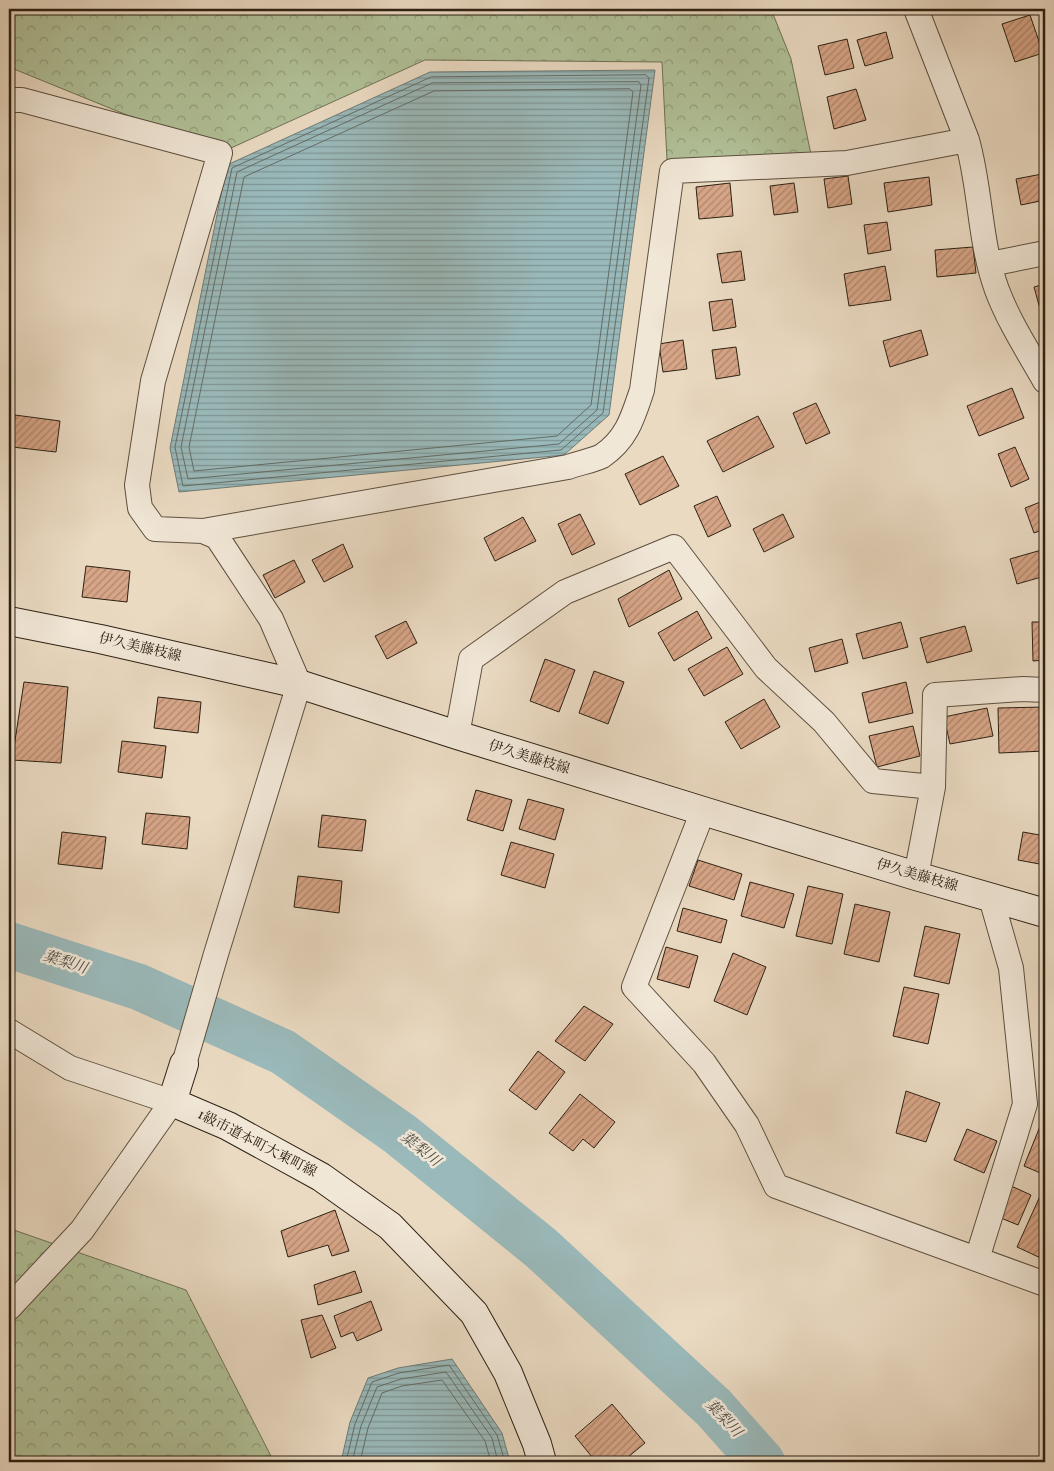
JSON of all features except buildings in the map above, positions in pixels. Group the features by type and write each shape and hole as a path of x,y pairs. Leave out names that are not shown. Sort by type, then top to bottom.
{"main road":[{"name":"伊久美藤枝線","path":"9,621 100,639 299,684 704,811 916,876 1045,913"},
{"path":"172,1102 184,1064"},
{"name":"1級市道本町大東町線","path":"172,1102 228,1126 321,1177 390,1226 474,1313 508,1373 537,1444 542,1462"}],"street":[{"path":"916,9 967,140 973,162 985,245 997,289 1012,323 1045,381"},
{"path":"9,100 22,100 220,153 153,381 137,486 140,508 155,529 203,531 568,467 600,456 620,440 632,422 642,390 672,171 847,163 967,140"},
{"path":"990,264 1045,254"},
{"path":"184,1064 299,684 272,619 217,537 203,531"},
{"path":"457,735 471,658 565,592 674,547 766,668 824,722 873,781 933,787"},
{"path":"916,876 933,787 935,695 1023,689 1045,690"},
{"path":"704,811 634,987 704,1063 746,1124 776,1186 1045,1284"},
{"path":"977,1259 1025,1104 1010,968 991,898"},
{"path":"9,1031 70,1068 172,1102 82,1230 9,1308"}],"green space":[{"path":"9,9 771,9 791,59 813,164 667,160 662,62 425,60 220,153 9,67"},
{"path":"11,1229 186,1290 274,1462 9,1462 9,1231"}],"water":[{"path":"655,70 609,415 564,455 179,492 170,448 227,165 430,72"},
{"path":"452,1359 502,1433 510,1462 341,1462 350,1422 368,1378 398,1368"}],"waterway":[{"name":"葉梨川","path":"9,945 139,987 283,1052 400,1134 541,1248 714,1408 762,1462"}]}
